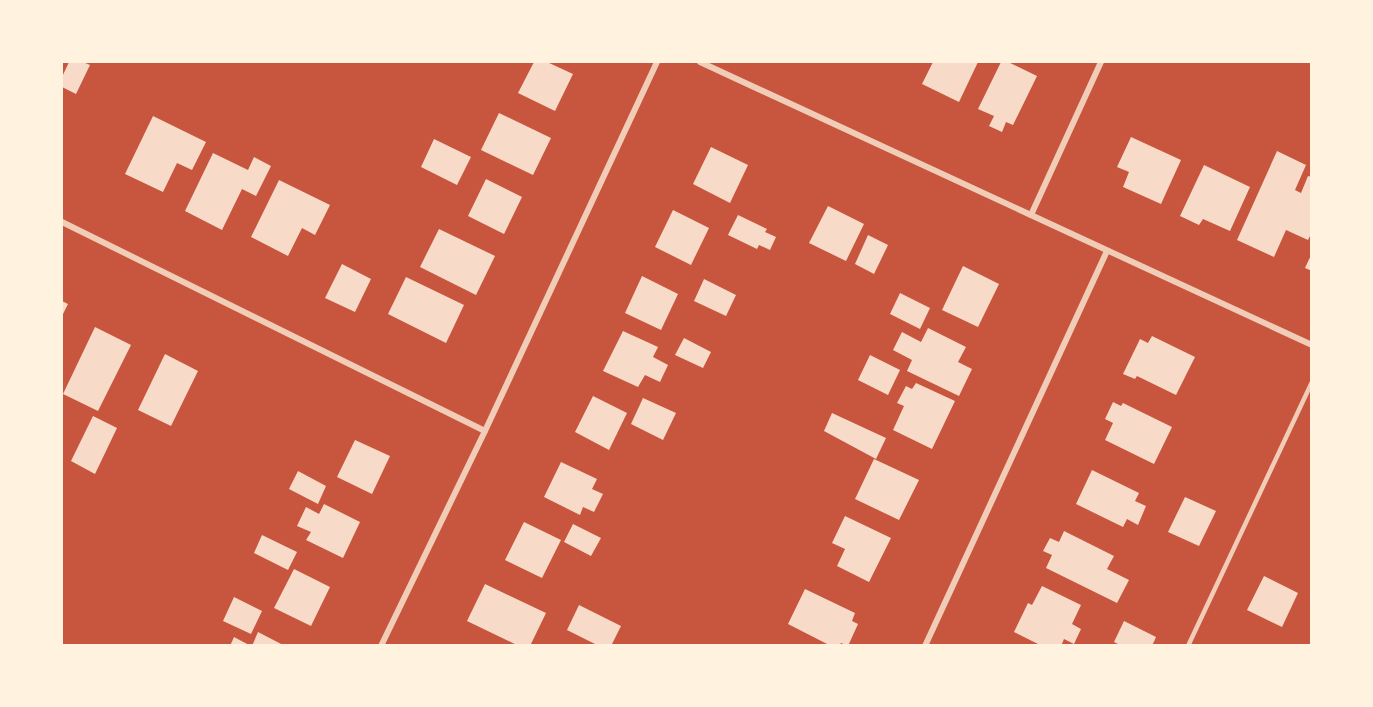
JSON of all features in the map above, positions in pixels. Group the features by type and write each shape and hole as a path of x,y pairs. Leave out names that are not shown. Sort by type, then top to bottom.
{"street":[{"path":"381,645 485,431 657,62"},
{"path":"700,62 1311,345"},
{"path":"1031,215 1101,62"},
{"path":"62,222 485,431"},
{"path":"925,645 1107,251"}],"lane":[{"path":"1188,645 1311,382"}],"building":[{"path":"69,62 83,62 90,65 76,94 62,87 62,77"},
{"path":"534,62 547,62 573,74 555,111 518,93"},
{"path":"933,62 978,62 959,102 922,84"},
{"path":"1001,62 1008,62 1037,76 1013,125 1006,122 1002,132 989,126 994,116 978,109"},
{"path":"499,113 551,138 533,175 481,150"},
{"path":"153,116 206,142 192,170 177,163 163,192 125,174"},
{"path":"1131,137 1181,160 1161,204 1123,187 1129,172 1117,167"},
{"path":"434,139 471,157 457,185 421,167"},
{"path":"711,147 748,165 730,203 693,184"},
{"path":"1277,151 1306,165 1295,190 1301,193 1308,176 1312,177 1312,232 1308,240 1286,230 1274,257 1237,240"},
{"path":"213,153 248,170 254,157 271,166 256,196 242,189 222,230 185,211"},
{"path":"1204,165 1250,187 1230,231 1203,219 1199,225 1180,216"},
{"path":"486,179 522,197 504,234 468,216"},
{"path":"279,180 330,205 315,235 302,228 288,256 251,237"},
{"path":"828,206 864,224 846,261 809,243"},
{"path":"673,210 709,228 691,265 655,247"},
{"path":"738,215 767,229 765,232 776,237 770,250 759,245 757,249 728,235"},
{"path":"439,229 495,256 476,295 420,267"},
{"path":"868,235 888,245 874,274 855,264"},
{"path":"1312,253 1312,271 1305,268"},
{"path":"342,264 371,279 355,312 325,298"},
{"path":"963,266 999,284 978,327 942,310"},
{"path":"642,276 678,294 661,330 625,313"},
{"path":"406,277 464,305 446,343 388,314"},
{"path":"704,279 736,295 726,316 694,301"},
{"path":"900,293 930,308 920,329 890,314"},
{"path":"62,301 68,304 62,316"},
{"path":"95,327 131,345 98,411 63,394"},
{"path":"928,328 966,347 958,362 972,369 959,396 907,371 912,360 893,350 902,332 921,342"},
{"path":"623,331 658,347 653,357 668,365 660,382 645,375 638,387 603,371"},
{"path":"1152,336 1195,357 1176,395 1137,376 1135,379 1123,374 1140,339 1148,343"},
{"path":"684,338 711,352 703,368 675,355"},
{"path":"165,354 198,371 171,426 138,410"},
{"path":"870,355 900,370 888,395 858,380"},
{"path":"916,383 955,401 932,449 893,430 904,406 897,403 906,386 912,389"},
{"path":"593,396 627,413 609,450 575,432"},
{"path":"643,398 676,413 663,440 631,424"},
{"path":"1113,402 1121,406 1123,403 1172,427 1154,464 1105,440 1113,423 1105,419"},
{"path":"832,413 886,438 876,459 824,431"},
{"path":"93,416 117,428 95,474 71,461"},
{"path":"355,440 390,456 372,494 337,477"},
{"path":"874,459 919,480 899,520 855,499"},
{"path":"561,462 597,479 592,489 603,494 594,512 583,507 580,515 544,497"},
{"path":"1092,470 1139,493 1135,501 1146,506 1138,525 1127,519 1123,527 1076,504"},
{"path":"298,471 326,486 318,504 289,489"},
{"path":"1185,497 1216,511 1199,546 1168,532"},
{"path":"324,504 360,522 343,558 306,540 311,532 297,526 306,507 319,514"},
{"path":"845,516 891,538 869,582 837,566 845,549 832,543"},
{"path":"524,522 561,540 542,578 505,560"},
{"path":"573,524 601,538 591,556 564,542"},
{"path":"1064,531 1114,556 1107,569 1129,580 1117,603 1046,568 1052,555 1043,551 1050,538 1059,542"},
{"path":"262,535 297,552 288,570 254,553"},
{"path":"294,569 330,587 311,626 274,608"},
{"path":"1264,576 1298,593 1282,627 1247,610"},
{"path":"485,584 546,613 530,646 519,646 467,621"},
{"path":"1042,586 1081,605 1072,624 1081,629 1074,644 1064,639 1061,646 1042,646 1014,632 1028,603 1032,605"},
{"path":"805,589 855,613 852,621 858,624 848,646 841,643 839,646 831,646 788,624"},
{"path":"234,597 262,611 251,634 223,621"},
{"path":"579,605 621,626 611,646 599,646 567,630"},
{"path":"1124,621 1156,637 1152,646 1122,646 1114,642"},
{"path":"258,632 285,646 252,646"},
{"path":"234,637 251,646 230,646"}]}
